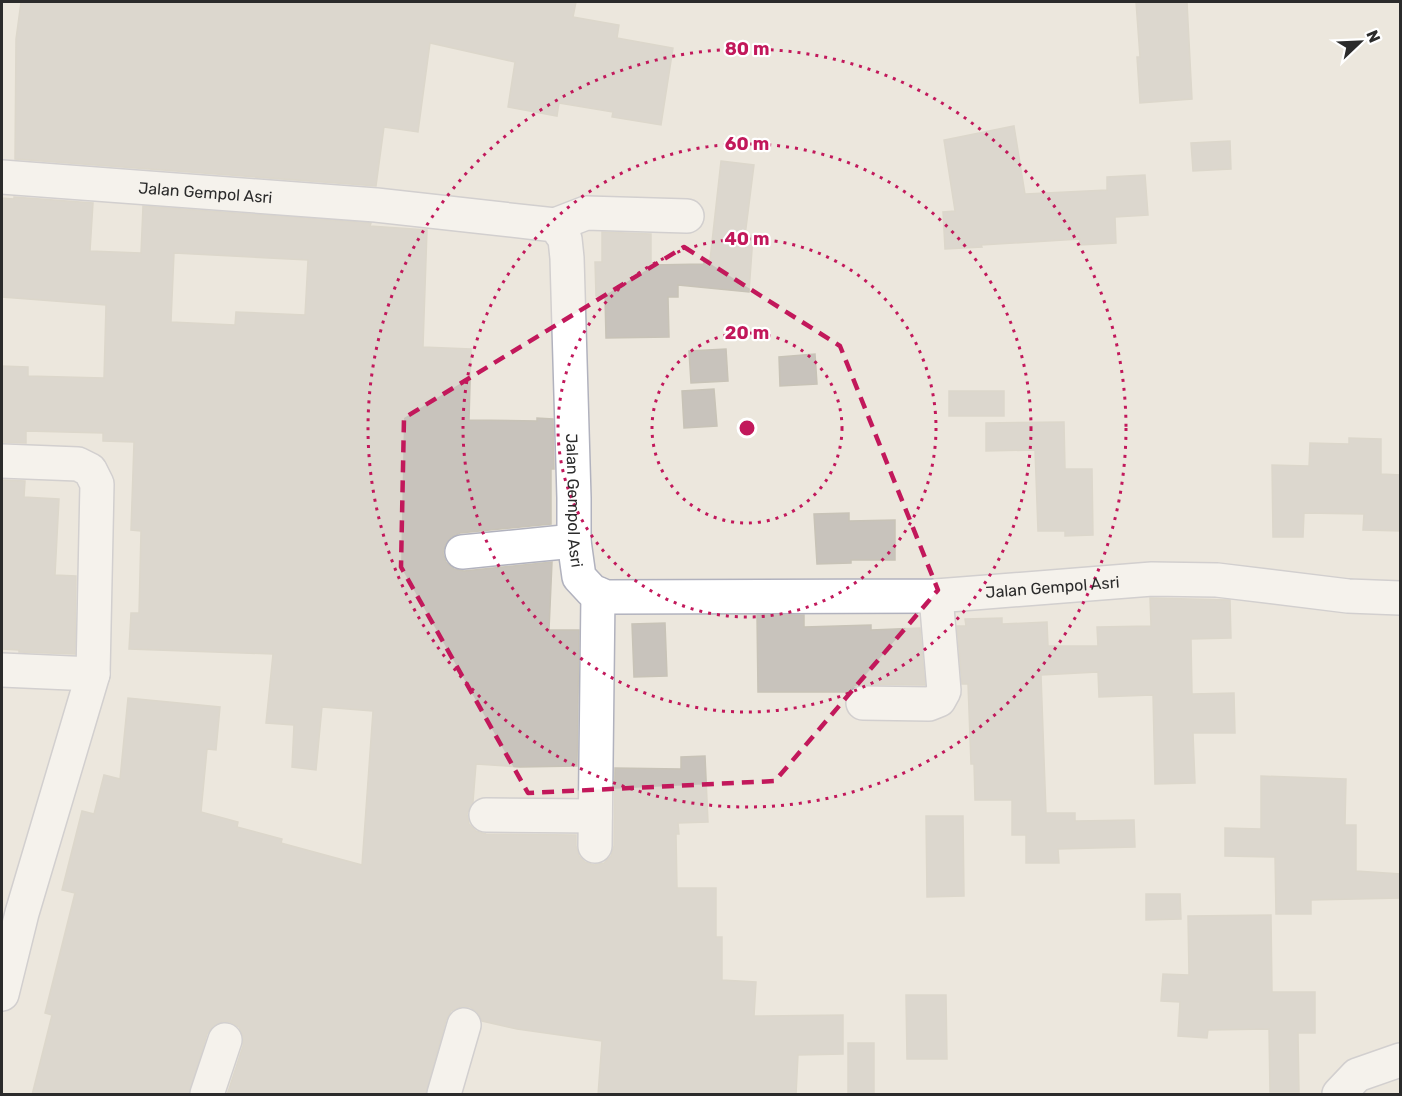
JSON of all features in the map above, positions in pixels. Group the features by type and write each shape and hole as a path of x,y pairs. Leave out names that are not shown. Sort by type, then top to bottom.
{"street":[{"name":"Jalan Gempol Asri","path":"2,177 376,205 555,225 565,239 567,258 574,498 573,541 579,577 592,591 606,597 936,596 1152,579 1216,580 1348,596 1401,598"},
{"path":"555,225 586,213 687,216"},
{"path":"2,461 78,464 90,470 97,484 93,674 12,912 2,993"},
{"path":"462,552 573,541"},
{"path":"486,815 595,831 598,594"},
{"path":"863,703 929,704 939,700 944,692 936,596"},
{"path":"2,670 93,674"},
{"path":"444,1095 464,1025"},
{"path":"207,1095 225,1040"},
{"path":"1339,1095 1357,1075 1401,1060"}],"highlighted area":[{"path":"684,247 840,346 938,590 775,781 528,793 401,567 404,418"}],"building":[{"path":"21,2 576,2 573,17 619,25 617,38 673,48 661,125 612,117 613,112 559,103 557,116 508,107 515,62 430,43 418,132 384,127 376,186 15,159 16,39"},
{"path":"1136,2 1187,2 1192,99 1140,103 1137,57 1140,57"},
{"path":"1014,126 1025,194 1107,190 1107,177 1145,175 1148,215 1115,217 1116,243 1080,245 1080,239 945,249 943,212 955,211 944,140"},
{"path":"1230,141 1231,169 1193,171 1191,143"},
{"path":"721,161 754,165 745,236 753,236 749,292 678,285 678,297 668,297 669,337 606,338 605,296 596,296 595,262 602,262 602,232 651,234 651,265 704,264 704,259 710,260"},
{"path":"14,197 93,203 90,251 141,253 143,206 371,223 370,226 427,230 423,347 471,349 469,420 537,421 537,418 553,419 554,469 551,469 551,524 460,533 451,537 445,545 443,553 446,562 454,569 464,571 552,562 549,630 579,630 577,766 520,767 476,764 473,802 467,814 469,824 476,831 486,834 576,835 579,856 585,862 594,865 604,863 611,856 614,846 615,768 681,769 681,757 705,756 708,822 678,823 679,834 676,834 677,888 716,888 716,937 722,937 722,980 756,982 754,1016 843,1015 843,1054 798,1055 796,1095 598,1095 602,1041 517,1029 482,1021 477,1012 470,1007 460,1007 451,1011 446,1020 426,1095 227,1095 243,1046 243,1037 239,1027 230,1022 222,1022 213,1026 207,1034 189,1095 32,1095 52,1015 45,1013 75,893 62,890 82,811 94,814 104,775 120,779 128,698 220,707 216,750 207,749 201,812 238,822 237,827 282,839 281,843 362,865 373,711 322,707 316,770 292,767 294,725 266,723 273,654 129,649 131,613 139,613 141,531 131,530 134,442 103,441 103,433 26,431 26,443 2,442 2,366 28,367 28,376 104,378 106,305 2,297 2,198 14,199","holes":["174,253 308,260 305,315 236,312 235,325 171,322"]},
{"path":"726,349 728,381 691,383 689,351"},
{"path":"815,354 817,384 780,386 779,357"},
{"path":"714,389 717,426 684,428 682,391"},
{"path":"949,391 1004,391 1004,416 949,416"},
{"path":"1064,422 1065,469 1092,469 1093,535 1065,536 1065,531 1038,531 1035,450 986,451 986,423"},
{"path":"1349,438 1381,439 1381,474 1401,475 1401,531 1363,530 1364,514 1304,513 1303,537 1273,537 1272,465 1309,466 1310,443 1349,444"},
{"path":"2,480 25,481 24,497 59,499 55,575 76,576 75,654 19,652 19,650 2,649"},
{"path":"849,513 849,521 895,520 895,560 851,560 851,563 817,564 814,514"},
{"path":"1150,598 1230,600 1231,638 1191,639 1192,694 1234,693 1235,733 1193,733 1195,783 1155,784 1153,695 1099,697 1098,672 1041,675 1046,813 1075,813 1075,821 1134,820 1135,847 1058,849 1059,863 1026,863 1026,835 1012,835 1012,800 975,800 974,764 971,764 968,684 962,684 957,626 966,626 965,619 1002,618 1002,624 1047,622 1048,646 1098,646 1097,627 1151,626"},
{"path":"757,615 804,615 804,627 871,625 871,630 920,628 925,685 863,684 854,686 849,692 758,692"},
{"path":"665,623 667,676 634,677 632,624"},
{"path":"1261,776 1346,779 1345,825 1356,825 1356,871 1401,874 1401,898 1311,900 1311,914 1276,914 1275,857 1225,856 1225,828 1261,829"},
{"path":"926,816 963,816 964,896 927,897"},
{"path":"1146,894 1180,894 1181,919 1146,920"},
{"path":"1271,915 1272,992 1315,992 1315,1033 1298,1033 1299,1092 1270,1092 1269,1029 1208,1030 1207,1038 1178,1036 1180,1002 1161,1001 1163,974 1189,975 1188,916"},
{"path":"906,995 946,995 947,1059 907,1059"},
{"path":"848,1043 874,1043 874,1095 848,1095"}]}
